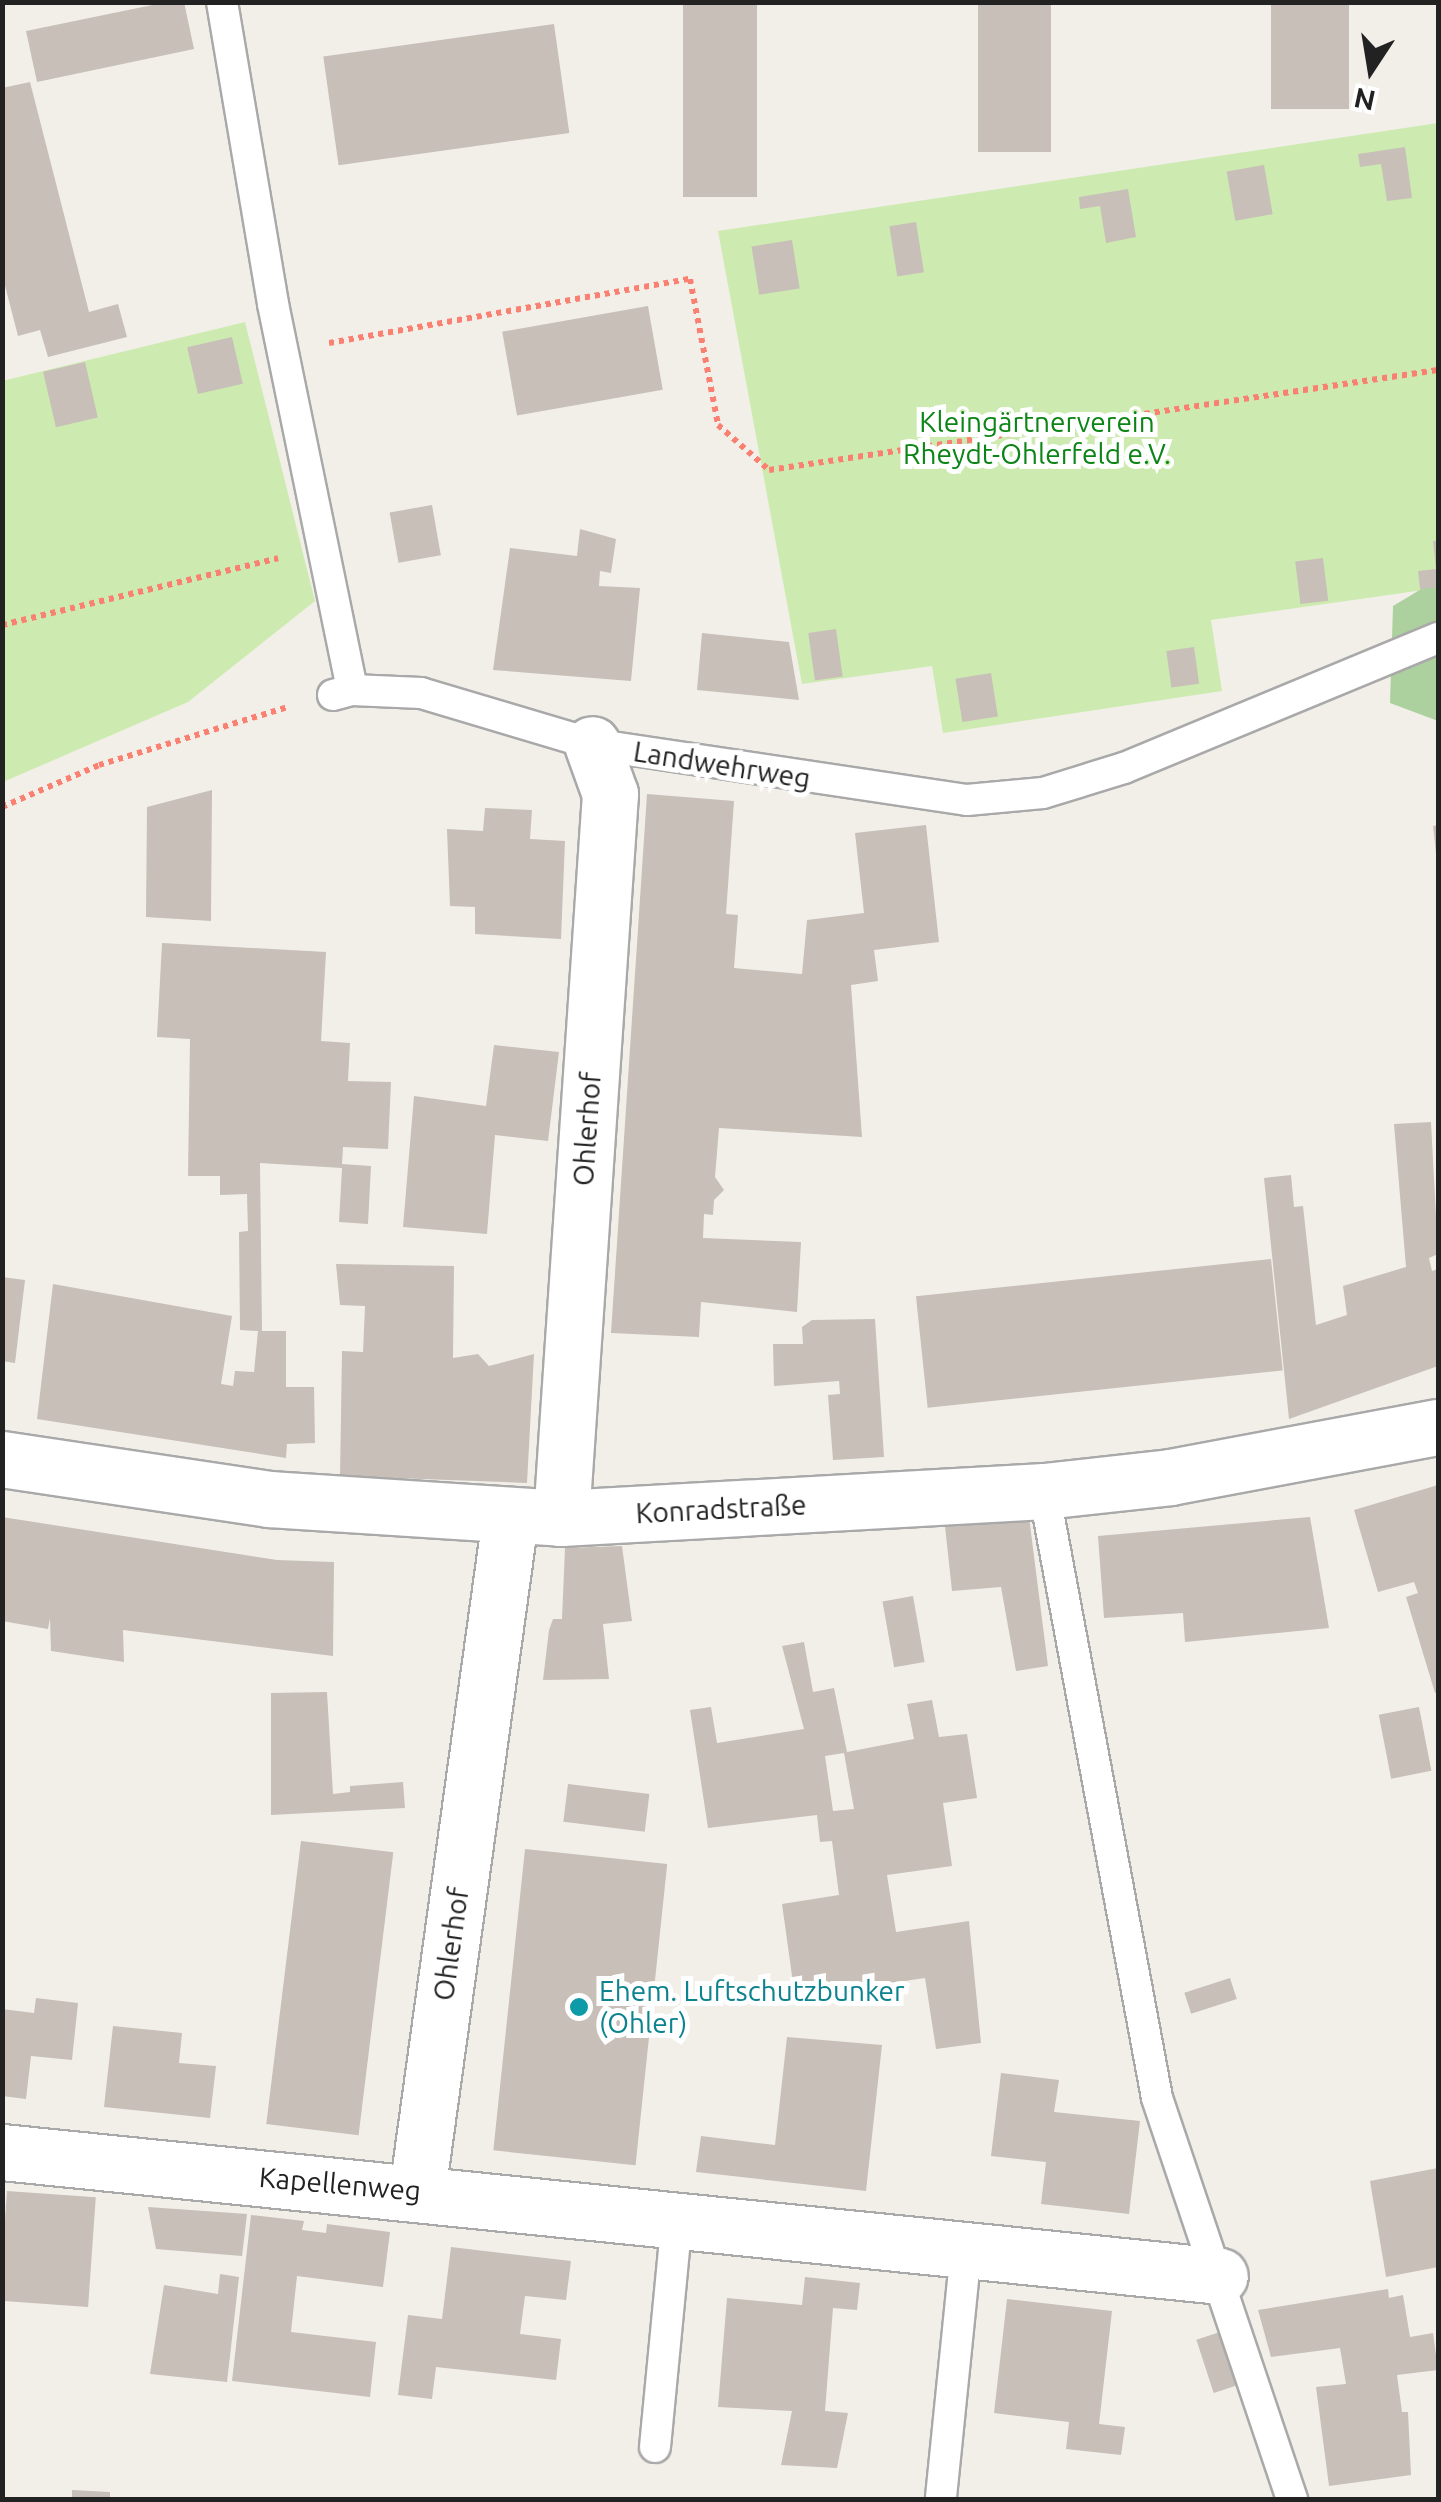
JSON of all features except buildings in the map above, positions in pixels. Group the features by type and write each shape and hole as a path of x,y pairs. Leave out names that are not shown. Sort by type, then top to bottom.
{"street":[{"name":"Ohlerhof","path":"417,2192 535,1518 610,794 592,744"},
{"name":"Konradstraße","path":"2,1459 268,1499 535,1518 1044,1490 1170,1477 1438,1428"},
{"name":"Kapellenweg","path":"2,2152 1220,2276"}],"lane":[{"path":"222,2 284,351 324,547 342,692"},
{"name":"Landwehrweg","path":"342,692 421,693 592,744 967,800 1042,793 1296,702 1438,638"},
{"path":"1044,1490 1157,2098 1220,2276 1292,2500"},
{"path":"654,2447 676,2218"},
{"path":"940,2497 966,2249"}],"path":[{"path":"284,351 690,279 718,425 769,470 1438,370"},
{"path":"2,625 324,547"},
{"path":"2,807 99,765 342,692"}],"green space":[{"name":"Kleingärtnerverein Rheydt-Ohlerfeld e.V.","path":"1438,123 1438,588 1211,620 1222,691 943,733 932,666 802,684 718,231"},
{"path":"245,322 315,601 188,702 3,782 2,381"},
{"path":"1438,579 1438,721 1390,703 1393,606"}],"place":[{"name":"Ehem. Luftschutzbunker (Ohler)","path":"579,2007"}]}
